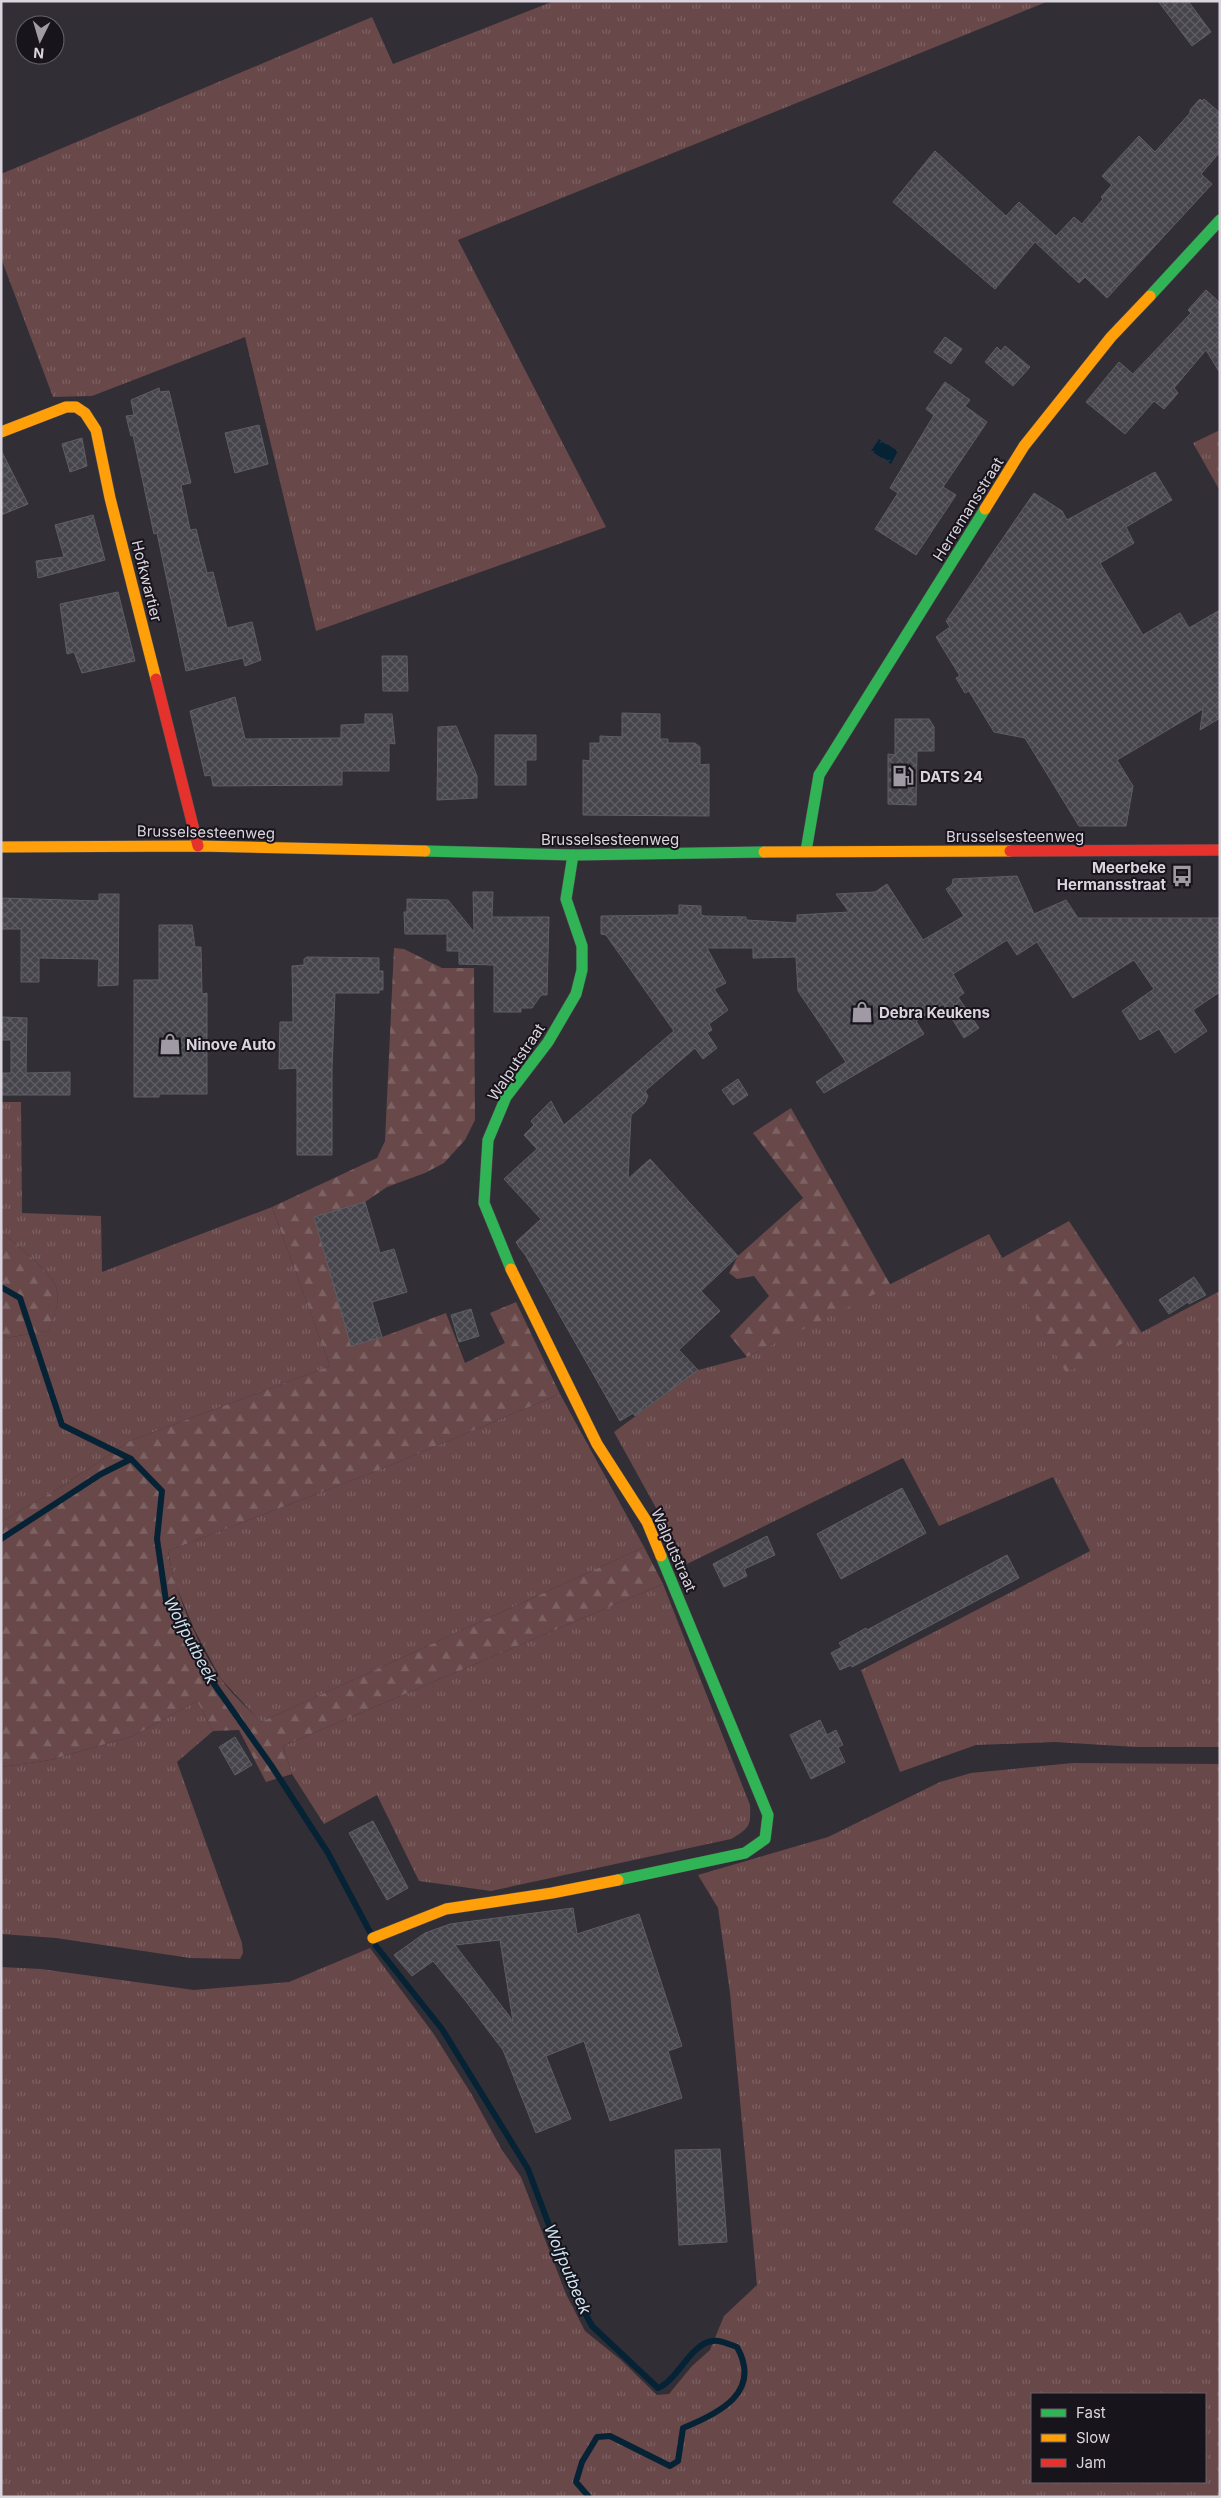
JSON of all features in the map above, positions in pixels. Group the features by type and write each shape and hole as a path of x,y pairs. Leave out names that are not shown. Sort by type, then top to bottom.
{"street":[{"name":"Herremansstraat","path":"806,851 819,775 1024,446 1111,337 1220,220"},
{"name":"Hofkwartier","path":"1,432 28,420 66,407 76,407 85,413 96,430 113,508 198,846"},
{"name":"Brusselsesteenweg","path":"1,847 198,846 573,856 806,851 1220,850"},
{"name":"Walputstraat","path":"373,1938 446,1908 552,1893 695,1865 745,1854 765,1839 768,1815 651,1531 597,1444 518,1288 484,1203 488,1140 506,1097 548,1042 576,994 582,970 582,946 566,900 573,856"}],"green space":[{"path":"554,1 1049,1 458,240 606,527 316,631 245,337 92,396 53,397 1,258 1,174 372,17 393,64"},
{"path":"1220,430 1220,491 1193,443"},
{"path":"394,948 404,949 442,968 474,968 475,1120 465,1140 444,1163 425,1173 387,1187 365,1202 314,1217 351,1345 382,1337 446,1313 465,1363 505,1343 490,1313 516,1302 560,1394 379,1470 168,1551 175,1582 188,1618 204,1652 225,1685 261,1722 644,1547 663,1584 283,1746 292,1774 266,1782 239,1730 213,1731 197,1701 133,1736 50,1760 1,1767 1,1522 59,1488 130,1441 330,1366 272,1207 377,1158 385,1141"},
{"path":"1,1102 21,1102 22,1213 101,1216 102,1272 272,1207 330,1366 130,1441 59,1488 1,1522 1,1333 6,1338 48,1331 56,1311 58,1296 55,1284 42,1268 1,1232"},
{"path":"791,1108 891,1286 747,1357 730,1336 769,1296 754,1276 737,1279 729,1273 738,1256 803,1198 753,1133"},
{"path":"1069,1221 1142,1333 1066,1373 1002,1258"},
{"path":"1,1232 33,1259 55,1284 58,1301 48,1331 6,1338 1,1333"},
{"path":"989,1234 1066,1372 1220,1291 1220,1747 1136,1747 1055,1742 976,1745 900,1772 861,1670 1090,1551 1053,1477 939,1526 903,1458 687,1564 614,1432 698,1370 747,1357"},
{"path":"560,1394 644,1547 261,1722 221,1679 194,1629 174,1581 168,1551 379,1470"},
{"path":"663,1584 750,1805 750,1817 746,1829 731,1839 491,1891 419,1881 377,1795 324,1824 292,1774 283,1746"},
{"path":"197,1701 213,1731 177,1762 242,1943 243,1953 240,1959 190,1958 56,1938 1,1934 1,1767 50,1760 133,1736"},
{"path":"1073,1763 1220,1764 1220,2497 1,2497 1,1967 41,1969 194,1990 289,1982 370,1948 433,2033 472,2095 502,2150 521,2177 566,2294 585,2331 621,2360 657,2395 669,2394 692,2366 710,2350 724,2316 757,2285 730,1993 718,1908 698,1875 828,1837 940,1782 971,1773"}],"water":[{"path":"879,439 898,451 891,464 871,451"}],"building":[{"path":"1158,1 1188,1 1211,32 1192,46"},
{"path":"1200,99 1202,101 1204,99 1220,113 1220,152 1201,174 1212,184 1107,298 1085,277 1079,283 1035,242 995,289 893,202 935,151 1006,216 1019,202 1056,236 1074,217 1082,224 1103,199 1101,197 1112,185 1102,176 1139,136 1155,152"},
{"path":"1206,290 1220,303 1220,373 1206,350 1174,388 1178,393 1164,409 1154,401 1125,434 1086,402 1119,362 1133,374 1191,313 1188,310"},
{"path":"945,337 962,349 951,364 934,352"},
{"path":"1005,346 1030,367 1013,386 985,362 997,347 1001,351"},
{"path":"945,382 970,400 965,406 987,422 943,487 956,495 916,555 875,529 898,493 890,488 934,415 926,409"},
{"path":"159,388 160,392 169,391 191,483 181,485 190,530 196,529 207,573 213,572 227,628 252,622 261,660 245,666 243,658 186,671 157,533 154,534 133,435 131,436 126,416 134,415 131,400"},
{"path":"259,425 268,464 235,473 225,433"},
{"path":"82,438 87,466 70,472 62,444"},
{"path":"1,450 28,504 1,515"},
{"path":"1155,472 1172,500 1126,527 1134,543 1100,563 1143,635 1180,613 1189,628 1220,610 1220,718 1200,730 1203,709 1117,760 1133,786 1126,826 1079,826 1025,738 994,732 969,691 965,693 956,678 960,676 936,637 950,627 946,621 1034,493 1062,511 1067,520"},
{"path":"93,515 105,560 38,578 36,561 64,557 55,525"},
{"path":"118,592 135,661 82,673 74,652 67,654 60,604"},
{"path":"382,656 407,656 408,691 383,691"},
{"path":"235,697 245,739 341,738 341,725 365,724 365,714 392,714 395,744 389,743 389,771 342,771 342,785 213,786 211,775 205,776 190,711"},
{"path":"622,713 660,714 660,739 668,739 668,743 695,743 700,747 700,765 709,764 709,816 583,815 583,760 590,761 590,743 600,743 600,736 622,737"},
{"path":"895,719 929,719 934,727 934,751 917,751 916,805 888,804 888,754 895,755"},
{"path":"456,726 477,776 477,798 437,800 438,727"},
{"path":"495,735 536,735 536,760 526,760 526,785 495,785"},
{"path":"1017,876 1034,914 1066,900 1078,918 1220,918 1220,992 1193,1010 1207,1031 1175,1053 1159,1029 1140,1040 1122,1011 1154,989 1134,960 1073,998 1037,942 1017,955 1007,940 953,974 964,993 958,997 979,1028 964,1038 943,1004 916,1021 924,1034 824,1093 816,1082 846,1062 798,991 796,957 753,958 753,948 707,948 726,983 714,989 728,1010 709,1024 712,1030 707,1033 717,1048 703,1059 695,1048 645,1091 648,1096 645,1103 631,1115 628,1179 650,1159 738,1256 701,1291 720,1311 679,1350 698,1370 635,1416 633,1413 620,1421 526,1256 516,1242 541,1219 504,1179 537,1149 524,1135 534,1125 531,1121 551,1101 564,1125 674,1031 606,935 601,934 601,916 679,915 679,905 701,906 701,915 705,916 746,917 746,920 797,923 797,915 849,912 836,894 875,892 887,884 923,940 964,916 946,889 952,885 953,879"},
{"path":"473,892 493,892 492,917 549,917 547,995 541,995 532,1008 521,1008 521,1012 494,1012 494,965 459,964 459,951 447,951 447,934 405,934 404,912 407,912 407,899 448,900 474,932"},
{"path":"99,894 119,894 118,985 98,986 99,959 39,958 39,982 21,982 21,929 1,929 1,898 99,901"},
{"name":"Ninove Auto","path":"159,925 192,925 195,947 201,947 202,994 207,993 207,1094 159,1094 159,1097 134,1097 134,980 159,980"},
{"path":"307,957 379,958 379,971 383,971 383,990 379,990 379,993 335,993 332,1069 332,1155 297,1155 297,1068 279,1069 280,1022 293,1022 292,966 304,965 304,959"},
{"path":"1,1017 27,1018 26,1073 70,1072 70,1095 1,1095 1,1073 11,1073 11,1040 1,1040"},
{"path":"738,1079 748,1095 733,1105 722,1090"},
{"path":"365,1202 380,1253 394,1249 407,1292 372,1302 382,1337 351,1346 314,1217"},
{"path":"1194,1277 1206,1295 1189,1304 1188,1302 1169,1314 1159,1300"},
{"path":"471,1309 479,1336 459,1342 451,1315"},
{"path":"902,1488 926,1533 841,1579 817,1534"},
{"path":"767,1536 775,1555 744,1569 747,1576 724,1587 713,1564"},
{"path":"1007,1555 1019,1578 852,1667 851,1665 840,1670 831,1653 842,1647 839,1643"},
{"path":"820,1720 827,1735 836,1730 843,1745 838,1747 845,1762 811,1779 790,1735"},
{"path":"235,1737 252,1765 235,1775 219,1747"},
{"path":"373,1821 408,1888 387,1900 349,1833"},
{"path":"573,1908 577,1934 639,1914 682,2046 668,2051 682,2098 610,2121 584,2041 546,2056 571,2119 536,2133 503,2050 465,2000 433,1961 412,1976 394,1955 425,1933 450,1924","holes":["500,1940 513,2021 455,1945"]},
{"path":"720,2149 727,2242 679,2245 675,2150"}],"waterway":[{"name":"Wolfputbeek","path":"1,1287 20,1298 62,1425 131,1459 162,1491 157,1539 166,1601 214,1684 271,1765 328,1853 370,1932"},
{"path":"1,1539 101,1474 131,1459"},
{"name":"Wolfputbeek","path":"376,1946 442,2029 528,2169 574,2292 592,2326 658,2388 666,2383 693,2352 701,2346 709,2342 721,2341 737,2347 743,2363 744,2377 741,2388 723,2408 683,2428 678,2461 670,2466 610,2436 597,2437 582,2462 576,2482 589,2497"}],"traffic: fast":[{"path":"1150,296 1220,220"},
{"path":"806,851 819,775 985,509"},
{"path":"425,851 573,855 764,852"},
{"path":"511,1269 484,1203 488,1140 506,1097 548,1042 576,994 582,970 582,946 566,899 573,855"},
{"path":"618,1880 745,1853 765,1839 768,1815 661,1556"}],"traffic: slow":[{"path":"985,509 1024,446 1111,337 1150,296"},
{"path":"1,432 66,407 76,407 85,413 96,430 110,498 156,679"},
{"path":"1,847 198,846 425,851"},
{"path":"764,852 1010,851"},
{"path":"511,1269 597,1444 647,1522 661,1556"},
{"path":"373,1938 446,1909 552,1893 618,1880"}],"traffic: jam":[{"path":"156,679 198,846"},
{"path":"1010,851 1220,850"}],"place":[{"name":"DATS 24","path":"903,776"},
{"name":"Meerbeke Hermansstraat","path":"1182,876"},
{"name":"Debra Keukens","path":"862,1012"},
{"name":"Ninove Auto","path":"170,1044"}]}
